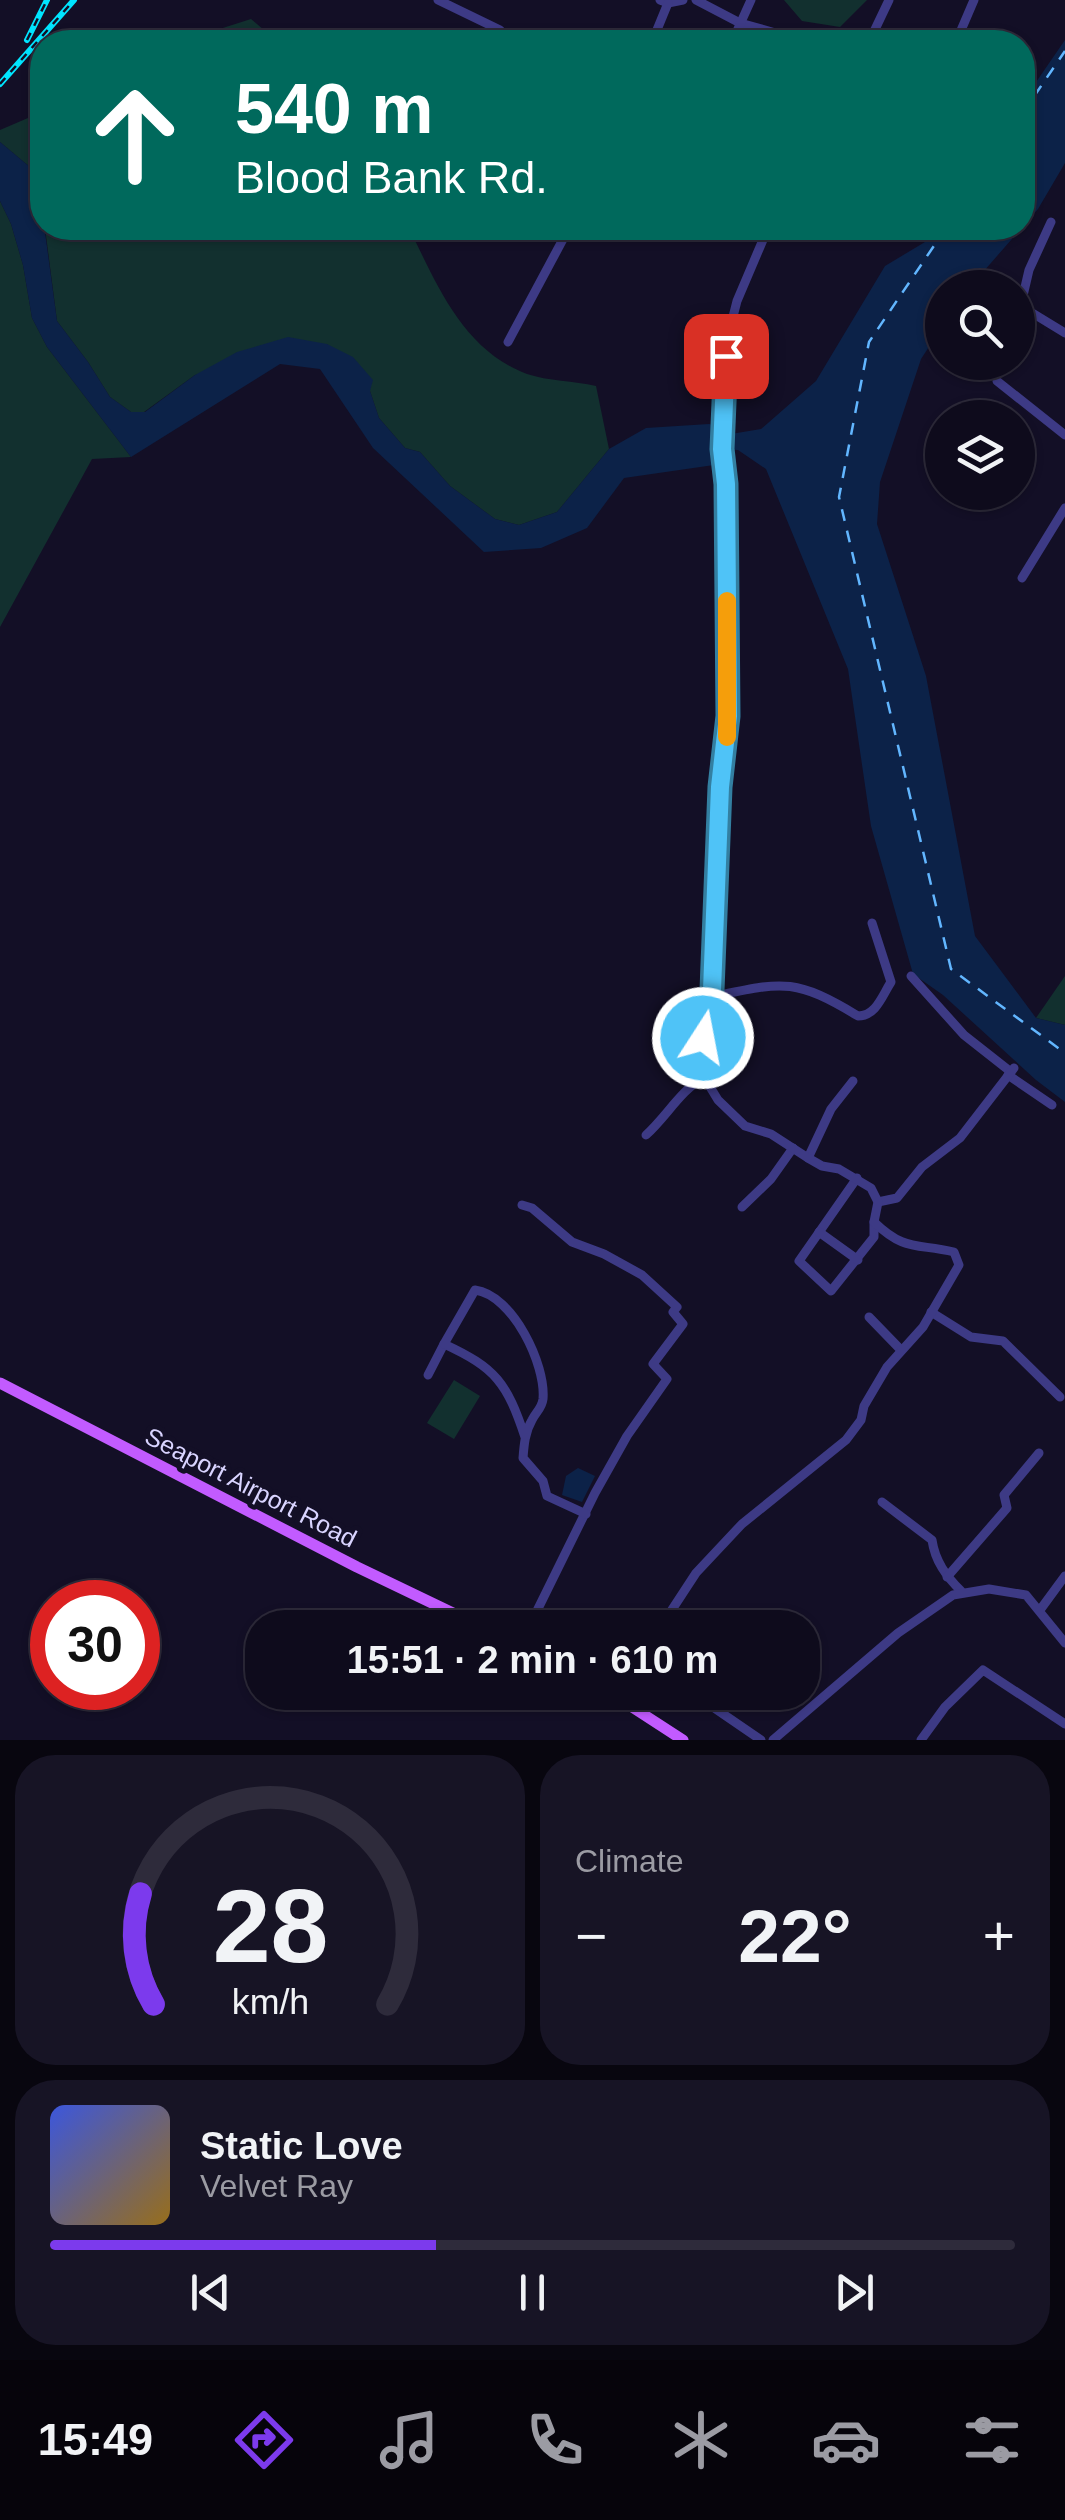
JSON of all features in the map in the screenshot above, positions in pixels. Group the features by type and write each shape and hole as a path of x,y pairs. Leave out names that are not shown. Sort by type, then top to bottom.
{"main road":[{"name":"Seaport Airport Road","path":"0,1383 446,1610"},
{"path":"637,1710 683,1740"}],"street":[{"path":"438,0 500,30"},
{"path":"656,30 664,2 683,0"},
{"path":"696,0 740,23 765,30"},
{"path":"737,30 750,0"},
{"path":"873,30 889,0"},
{"path":"961,30 974,0"},
{"path":"1052,222 1029,270 1022,300 1030,310 1065,333"},
{"path":"508,342 563,240"},
{"path":"763,240 737,300 726,340 723,444 729,703 720,787 711,997 698,1067 718,1100 745,1126 771,1134 808,1158 857,1178 871,1188 878,1202 874,1237 832,1291 799,1262 857,1178"},
{"path":"996,380 1065,435"},
{"path":"1022,578 1064,514"},
{"path":"711,997 780,982 822,995 864,1016 872,1012 890,982 872,923"},
{"path":"911,976 964,1035 1052,1106"},
{"path":"878,1202 897,1198 922,1167 960,1138 1011,1072"},
{"path":"646,1135 668,1116 691,1084 704,1077"},
{"path":"808,1158 831,1110 853,1081"},
{"path":"742,1207 772,1179 794,1148"},
{"path":"522,1205 532,1208 572,1242 642,1275 677,1306 673,1312 683,1324 653,1364 666,1379 662,1389 627,1436 537,1610"},
{"path":"672,1610 696,1573 742,1524 846,1440 900,1350 922,1327 960,1265 954,1252 908,1246 874,1222"},
{"path":"819,1232 858,1260"},
{"path":"428,1375 476,1290 492,1297 524,1331 542,1382 543,1404 524,1437"},
{"path":"931,1312 972,1336 1003,1341 1060,1396"},
{"path":"868,1317 900,1350"},
{"path":"444,1344 487,1367 503,1386 524,1437 523,1458 543,1481 547,1496 586,1514"},
{"path":"518,1416 532,1419"},
{"path":"947,1577 1006,1508 1004,1495 1038,1453"},
{"path":"882,1502 932,1540 934,1555 961,1591"},
{"path":"1040,1610 1065,1576"},
{"path":"773,1740 898,1633 961,1591 989,1588 1026,1595 1065,1643"},
{"path":"921,1740 944,1707 982,1670 1065,1724"},
{"path":"718,1710 762,1740"}],"green space":[{"path":"784,0 867,0 840,27 802,21"},
{"path":"251,19 264,30 217,30"},
{"path":"30,117 30,167 0,142 0,130"},
{"path":"0,201 23,265 32,318 47,347 131,457 92,459 0,627"},
{"path":"47,240 415,240 454,313 486,349 527,374 596,386 609,449 557,512 519,525 495,519 450,486 420,452 405,448 379,418 370,391 327,344 195,375 144,412 131,412 110,397 57,321"},
{"path":"1065,976 1065,1025 1036,1018"},
{"path":"454,1380 480,1396 454,1439 427,1423"}],"water":[{"path":"1065,40 1065,163 1035,212 1035,84"},
{"path":"0,142 30,167 30,240 46,240 57,321 110,397 131,412 145,412 195,375 237,352 288,337 327,344 353,357 373,380 370,391 379,418 405,448 420,452 450,486 495,519 519,525 557,512 609,449 646,428 709,424 718,426 719,436 761,429 816,381 885,266 928,240 1011,240 985,270 925,270 925,353 880,482 877,524 926,676 975,936 1036,1018 1065,1025 1065,1102 943,995 913,974 871,826 848,669 766,469 738,450 719,449 714,465 624,478 587,528 541,548 484,552 373,448 320,369 280,364 131,457 47,347 32,318 23,265 0,201"},
{"path":"578,1468 595,1476 582,1502 562,1495 566,1476"}],"ferry route":[{"path":"1035,95 1065,51"},
{"path":"938,240 869,342 839,497 951,969 1065,1053"}],"railway":[{"path":"32,30 47,0"},
{"path":"48,30 74,0"},
{"path":"27,40 30,34"},
{"path":"0,84 30,50"}],"slow traffic":[{"path":"727,601 727,737"}],"route":[{"path":"703,1038 712,990 720,787 729,690 722,449 726,356"}]}
